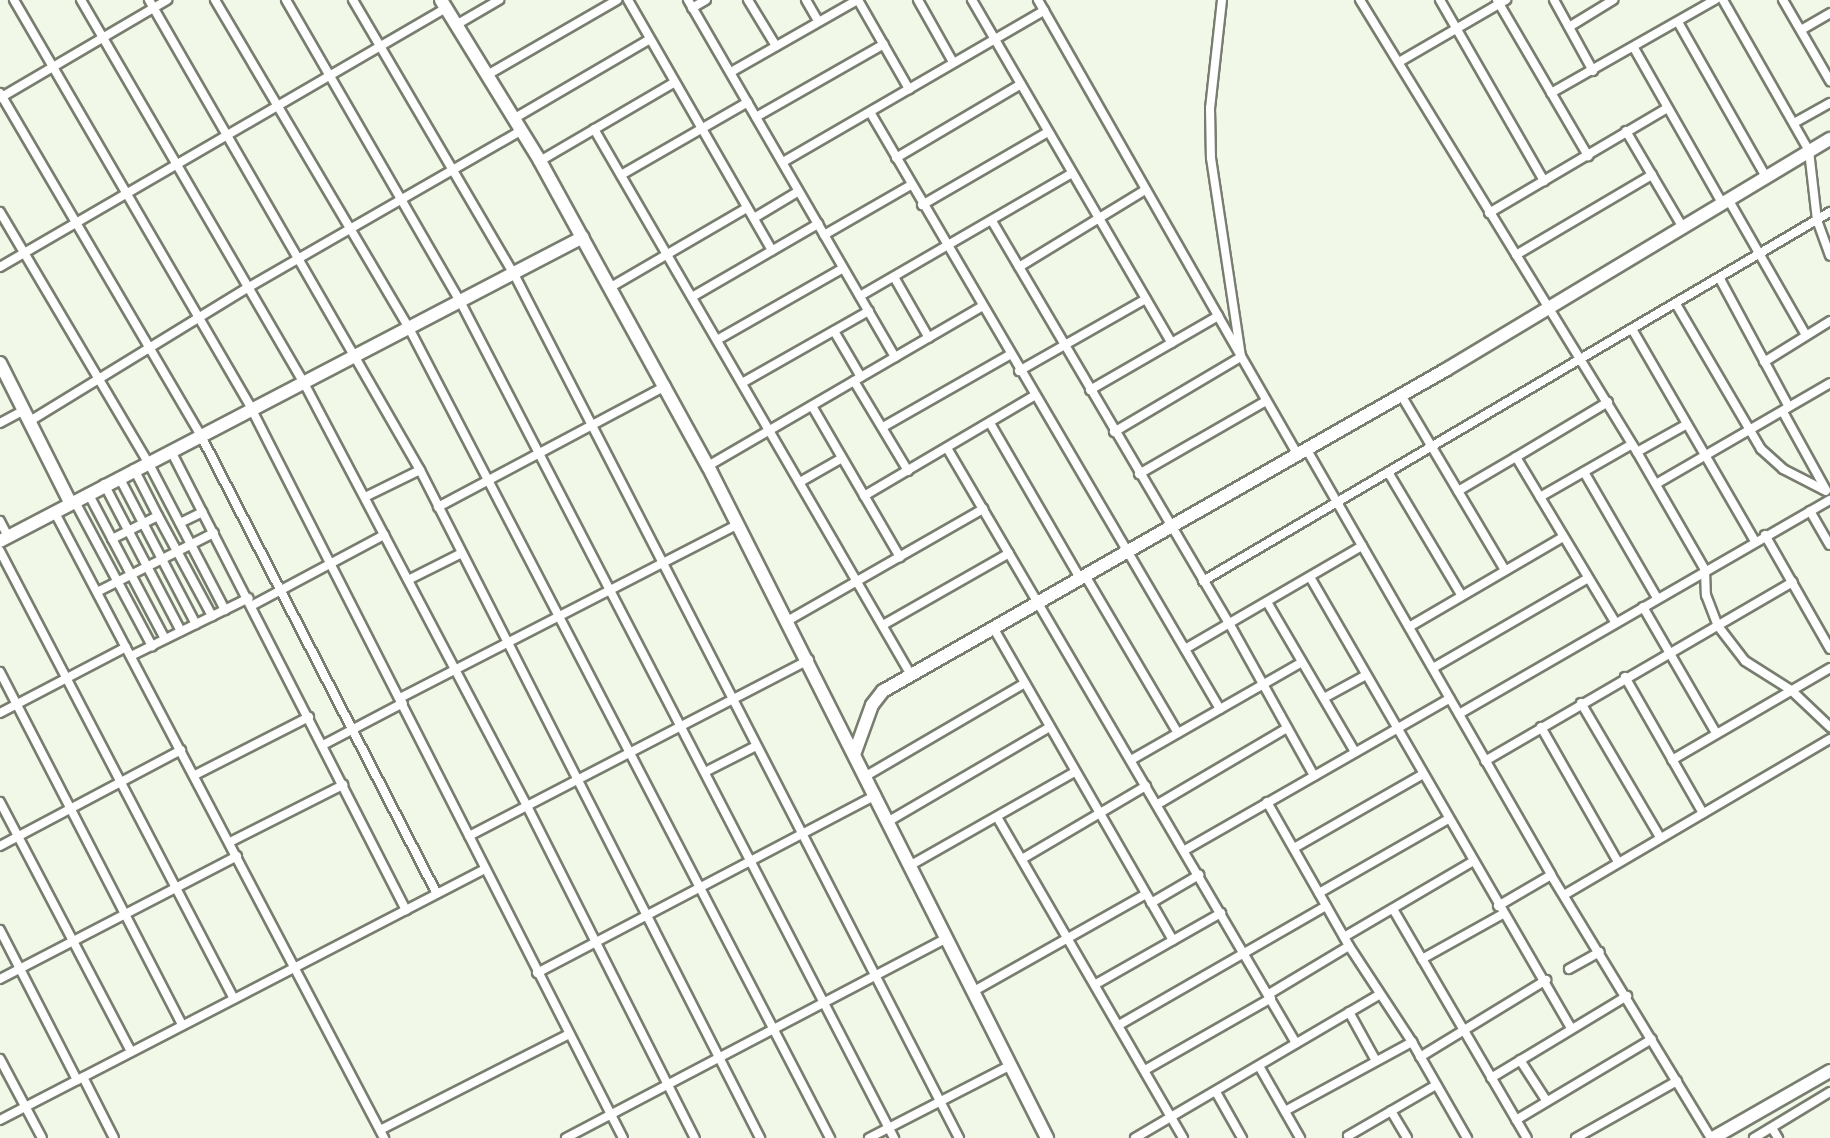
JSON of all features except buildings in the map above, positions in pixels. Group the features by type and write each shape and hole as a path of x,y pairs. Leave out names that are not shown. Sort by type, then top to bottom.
{"street":[{"path":"14,0 251,408 623,1138"},
{"path":"81,0 304,383 527,806 695,1138"},
{"path":"167,0 151,4 103,38 54,68 1,96 147,349 200,434 436,894"},
{"path":"215,0 410,330 490,480 698,890 830,1138"},
{"path":"286,0 461,303 541,453 894,1138"},
{"path":"353,0 514,274 594,425 732,700 959,1138"},
{"path":"456,25 499,0"},
{"path":"489,74 617,0"},
{"path":"628,0 772,250"},
{"path":"706,0 690,4 895,357"},
{"path":"748,0 776,46"},
{"path":"806,0 818,21"},
{"path":"731,72 858,0 909,89"},
{"path":"918,0 953,62"},
{"path":"972,0 1172,343"},
{"path":"1038,0 1266,401 1337,502 1551,875 1712,1138 1830,1071"},
{"path":"1222,0 1210,108 1211,158 1241,357"},
{"path":"1360,0 1489,213 1552,307 1656,484 1704,570 1706,595 1718,626 1745,661 1791,690 1830,727"},
{"path":"1440,0 1544,181"},
{"path":"1554,0 1593,71"},
{"path":"1569,27 1613,0"},
{"path":"1551,93 1715,0"},
{"path":"1723,0 1809,151 1817,220 1830,256"},
{"path":"1783,0 1828,74"},
{"path":"1399,62 1501,1 1588,156"},
{"path":"151,4 300,258 420,470 506,644 760,1138"},
{"path":"0,267 125,191 177,164 328,74 380,46 444,4 522,130 666,386 789,620 1047,1138"},
{"path":"783,162 1044,11"},
{"path":"1801,30 1830,13"},
{"path":"1677,22 1766,177"},
{"path":"515,118 650,39"},
{"path":"756,117 884,44"},
{"path":"1634,48 1667,108 1761,255 1806,335"},
{"path":"540,161 675,82"},
{"path":"896,158 1021,84"},
{"path":"621,175 748,102"},
{"path":"1794,123 1830,103"},
{"path":"1489,213 1667,108"},
{"path":"870,112 1009,355 1220,709"},
{"path":"594,129 911,675"},
{"path":"0,423 27,415 98,378 201,319 249,287 454,172 522,130"},
{"path":"1626,131 1682,226"},
{"path":"922,205 1048,132"},
{"path":"855,752 877,696 1084,579 1552,307 1682,226 1830,139"},
{"path":"860,296 1072,173"},
{"path":"1516,255 1652,175"},
{"path":"824,235 911,185"},
{"path":"1019,267 1145,190"},
{"path":"754,218 799,191"},
{"path":"611,286 747,208"},
{"path":"0,212 148,462 225,610"},
{"path":"1203,581 1761,255 1830,212"},
{"path":"992,221 1114,432 1173,526 1265,684 1314,776"},
{"path":"692,297 818,224"},
{"path":"0,521 4,539 200,434 410,330 584,237"},
{"path":"717,340 843,268"},
{"path":"894,277 929,338"},
{"path":"1720,279 1764,362 1829,496"},
{"path":"1019,371 1146,298"},
{"path":"1676,304 1749,430 1772,461 1829,496"},
{"path":"708,466 981,307"},
{"path":"742,383 869,311"},
{"path":"1090,390 1218,316"},
{"path":"1764,362 1830,321"},
{"path":"1632,329 1755,541"},
{"path":"834,331 857,379 908,471"},
{"path":"883,427 1009,355"},
{"path":"1114,432 1241,357"},
{"path":"0,363 72,501 152,646"},
{"path":"1656,484 1830,383"},
{"path":"438,507 666,386"},
{"path":"1401,395 1505,570"},
{"path":"864,496 1034,396"},
{"path":"1139,474 1266,401"},
{"path":"1458,491 1608,402"},
{"path":"812,406 900,557"},
{"path":"990,423 1178,733"},
{"path":"1540,497 1584,472 1687,424"},
{"path":"947,448 1185,850 1296,1043"},
{"path":"171,451 251,601 406,910"},
{"path":"1516,457 1615,622"},
{"path":"800,482 842,458"},
{"path":"134,469 176,552 212,616"},
{"path":"365,497 420,470"},
{"path":"1388,472 1462,596"},
{"path":"1584,472 1657,598"},
{"path":"119,477 196,624"},
{"path":"104,484 181,631"},
{"path":"88,493 165,639"},
{"path":"1459,714 1704,570 1810,511 1829,496"},
{"path":"789,620 983,509"},
{"path":"54,511 382,1134 568,1034"},
{"path":"1810,511 1830,545"},
{"path":"180,523 202,512"},
{"path":"112,539 158,516"},
{"path":"323,745 455,670 738,524"},
{"path":"97,592 214,533"},
{"path":"1765,535 1830,649"},
{"path":"131,656 225,610 280,589 384,536"},
{"path":"1409,627 1563,537"},
{"path":"1185,649 1362,546"},
{"path":"0,551 69,678 234,999"},
{"path":"408,580 462,553"},
{"path":"883,625 1009,553"},
{"path":"1310,577 1500,910 1546,980 1571,1028"},
{"path":"1433,668 1588,578"},
{"path":"1485,761 1625,677 1793,582"},
{"path":"1268,602 1355,752"},
{"path":"1643,607 1716,733"},
{"path":"174,617 188,610"},
{"path":"994,629 1173,940"},
{"path":"0,713 126,647"},
{"path":"469,836 809,660"},
{"path":"1131,760 1302,662"},
{"path":"1672,760 1830,668"},
{"path":"0,672 182,1025"},
{"path":"1324,698 1366,675"},
{"path":"1625,677 1703,813"},
{"path":"866,776 1024,683"},
{"path":"1185,850 1449,698"},
{"path":"1581,703 1660,837"},
{"path":"195,775 309,717"},
{"path":"889,821 1050,727"},
{"path":"1541,727 1618,862"},
{"path":"1158,804 1287,728"},
{"path":"1564,895 1830,739"},
{"path":"705,772 756,746"},
{"path":"0,846 181,750"},
{"path":"911,866 1075,772"},
{"path":"1294,848 1423,774"},
{"path":"230,842 343,785"},
{"path":"1022,860 1146,786"},
{"path":"537,973 876,795"},
{"path":"0,802 131,1052"},
{"path":"1267,802 1349,946 1379,995 1412,1042 1467,1138"},
{"path":"997,817 1183,1138"},
{"path":"1319,893 1448,819"},
{"path":"0,979 237,856"},
{"path":"1344,937 1473,862"},
{"path":"0,1120 485,869"},
{"path":"1422,959 1551,875"},
{"path":"1151,903 1199,876"},
{"path":"974,991 1146,894"},
{"path":"1119,1025 1326,906"},
{"path":"1393,909 1527,1138"},
{"path":"1095,984 1221,912"},
{"path":"0,930 114,1138"},
{"path":"567,1138 826,1004 947,938"},
{"path":"1145,1070 1349,946"},
{"path":"1569,969 1600,952"},
{"path":"1420,1057 1546,980"},
{"path":"1135,1138 1379,995"},
{"path":"1491,1078 1627,996"},
{"path":"1349,1012 1376,1061"},
{"path":"1516,1120 1546,1100 1652,1039"},
{"path":"1285,1111 1412,1042"},
{"path":"0,1059 42,1138"},
{"path":"1520,1060 1546,1100"},
{"path":"869,1138 1011,1065"},
{"path":"1259,1066 1300,1138"},
{"path":"1576,1138 1677,1081"},
{"path":"1347,1137 1436,1085"},
{"path":"1216,1092 1242,1138"},
{"path":"1754,1138 1830,1092"},
{"path":"1391,1111 1407,1138"},
{"path":"1772,1128 1778,1138"}]}
